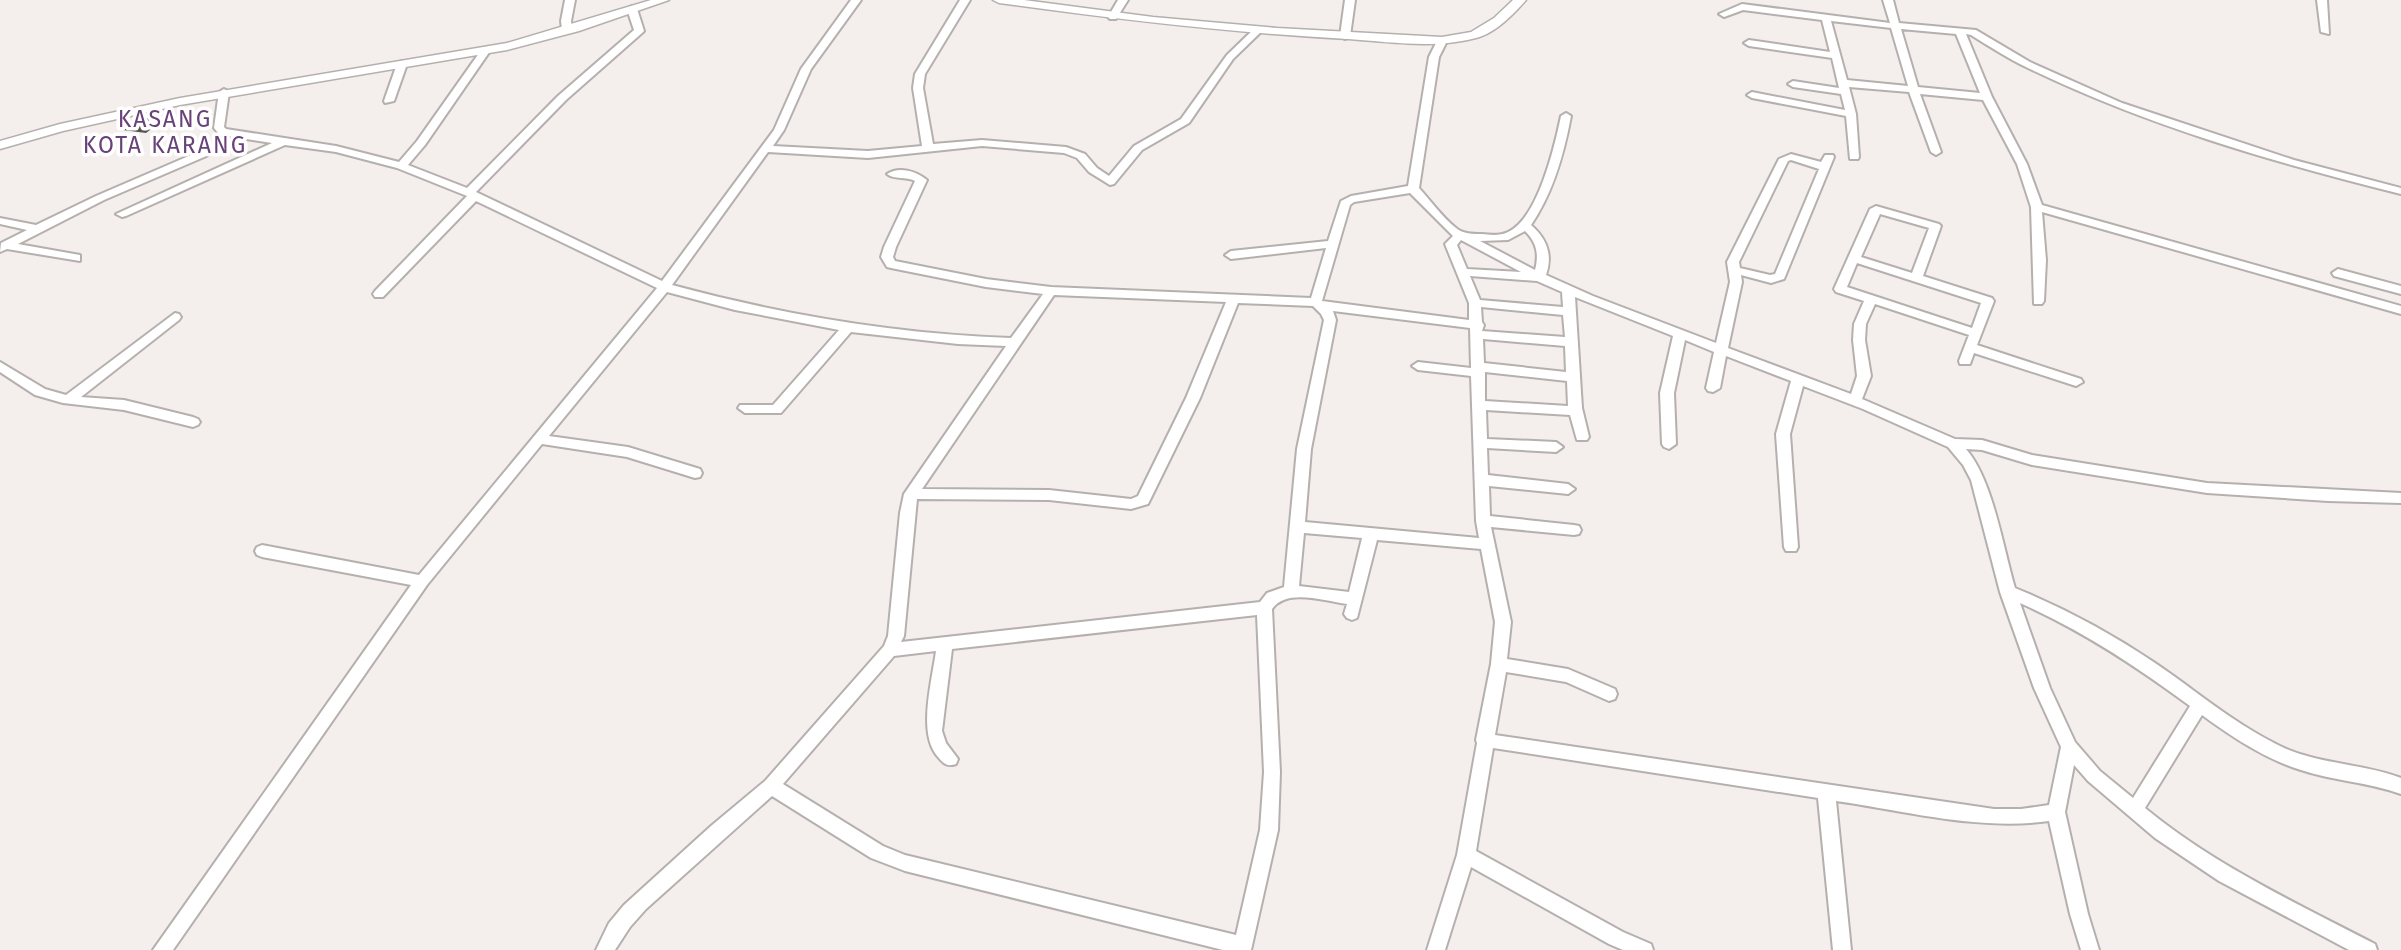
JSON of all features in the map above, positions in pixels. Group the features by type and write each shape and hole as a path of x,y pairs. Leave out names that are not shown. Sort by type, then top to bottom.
{"street":[{"path":"568,29 566,21 570,0"},
{"path":"0,145 101,118 224,92 485,51 663,0"},
{"path":"162,950 422,581 664,287 766,149 784,122 806,69 856,0"},
{"path":"928,148 918,88 920,74 965,0"},
{"path":"999,0 1040,3 1113,17 1258,30 1442,41 1475,34 1498,20 1520,0"},
{"path":"1113,17 1123,0"},
{"path":"1345,36 1350,0"},
{"path":"1888,0 1914,91 1936,152"},
{"path":"2322,0 2326,32"},
{"path":"1724,13 1742,7 1895,26 1973,32 2027,64 2118,106 2290,162 2401,191"},
{"path":"379,294 562,98 639,31 632,9"},
{"path":"1826,18 1851,114 1854,157"},
{"path":"766,149 861,156 982,143 1066,150 1081,156 1093,170 1110,182 1138,148 1185,121 1230,57 1258,30"},
{"path":"1961,32 1987,97 2021,160 2037,207 2040,260 2038,301"},
{"path":"1413,189 1434,57 1442,41"},
{"path":"1749,43 1837,56"},
{"path":"401,166 421,143 485,51"},
{"path":"389,101 402,64"},
{"path":"1793,84 1987,97"},
{"path":"224,92 219,128 226,134 349,152 401,166 472,195 664,287 735,306 848,328 946,339 1015,342"},
{"path":"1752,95 1851,114"},
{"path":"1436,950 1466,855 1499,664 1503,622 1483,521 1475,303 1451,244 1459,236 1506,237 1525,226 1543,193 1555,161 1566,116"},
{"path":"3,246 100,198 245,136"},
{"path":"100,198 125,217 285,141"},
{"path":"1713,388 1736,282 1734,270 1733,262 1785,158 1827,162 1780,276 1771,279 1734,270"},
{"path":"892,174 910,174 921,180 910,209 891,241 887,257 891,264 986,283 1051,291 1234,297 1319,304 1570,342"},
{"path":"1413,189 1459,236 1539,277 1855,401 1953,444 1982,445 2032,460 2207,488 2401,498"},
{"path":"1319,304 1333,244 1348,201 1413,189"},
{"path":"2037,207 2401,310"},
{"path":"1916,278 1935,226 1876,209 1839,289 1975,333"},
{"path":"0,221 37,229"},
{"path":"1525,226 1540,240 1544,250 1539,277"},
{"path":"1231,254 1333,244"},
{"path":"3,246 76,258"},
{"path":"1853,258 1987,301 1965,361"},
{"path":"1463,272 1539,277"},
{"path":"2338,273 2401,290"},
{"path":"1567,290 1576,411 1583,437"},
{"path":"605,950 611,936 631,911 719,829 771,786 890,650 896,636 911,494 1051,291"},
{"path":"911,494 1049,495 1131,504 1143,500 1193,398 1234,297"},
{"path":"1855,401 1864,376 1859,340 1860,324 1871,299"},
{"path":"1475,303 1567,311"},
{"path":"1291,591 1304,449 1330,320 1330,315 1319,304"},
{"path":"68,400 175,317"},
{"path":"745,408 776,410 848,328"},
{"path":"1669,444 1667,393 1681,334"},
{"path":"1970,347 2076,382"},
{"path":"0,366 40,391 68,400 124,405 193,422"},
{"path":"1419,366 1574,377"},
{"path":"1791,547 1783,433 1798,380"},
{"path":"1479,405 1576,411"},
{"path":"538,439 628,452 695,473"},
{"path":"1480,443 1556,447"},
{"path":"1953,444 1969,462 1978,480 2008,592 2042,688 2069,747 2094,776 2161,832 2225,876 2368,950"},
{"path":"1483,480 1568,489"},
{"path":"1483,521 1574,530"},
{"path":"1298,527 1486,544"},
{"path":"771,786 877,852 905,863 1243,946 1269,830 1272,772 1264,608 1272,597 1291,591 1353,606 1371,532"},
{"path":"261,551 422,581"},
{"path":"2008,592 2064,615 2145,665 2256,741 2288,758 2313,766 2382,779 2401,786"},
{"path":"890,650 1264,608"},
{"path":"945,643 934,731 939,747 950,759"},
{"path":"1499,664 1568,676 1609,694"},
{"path":"2134,809 2200,704"},
{"path":"1484,740 2009,818 2056,812"},
{"path":"2069,747 2056,812 2090,950"},
{"path":"1826,792 1842,950"},
{"path":"1466,855 1616,938 1644,950"}],"building":[{"path":"140,117 163,120 146,133 123,130"}],"district":[{"name":"KASANG KOTA KARANG","path":"165,132"}]}
